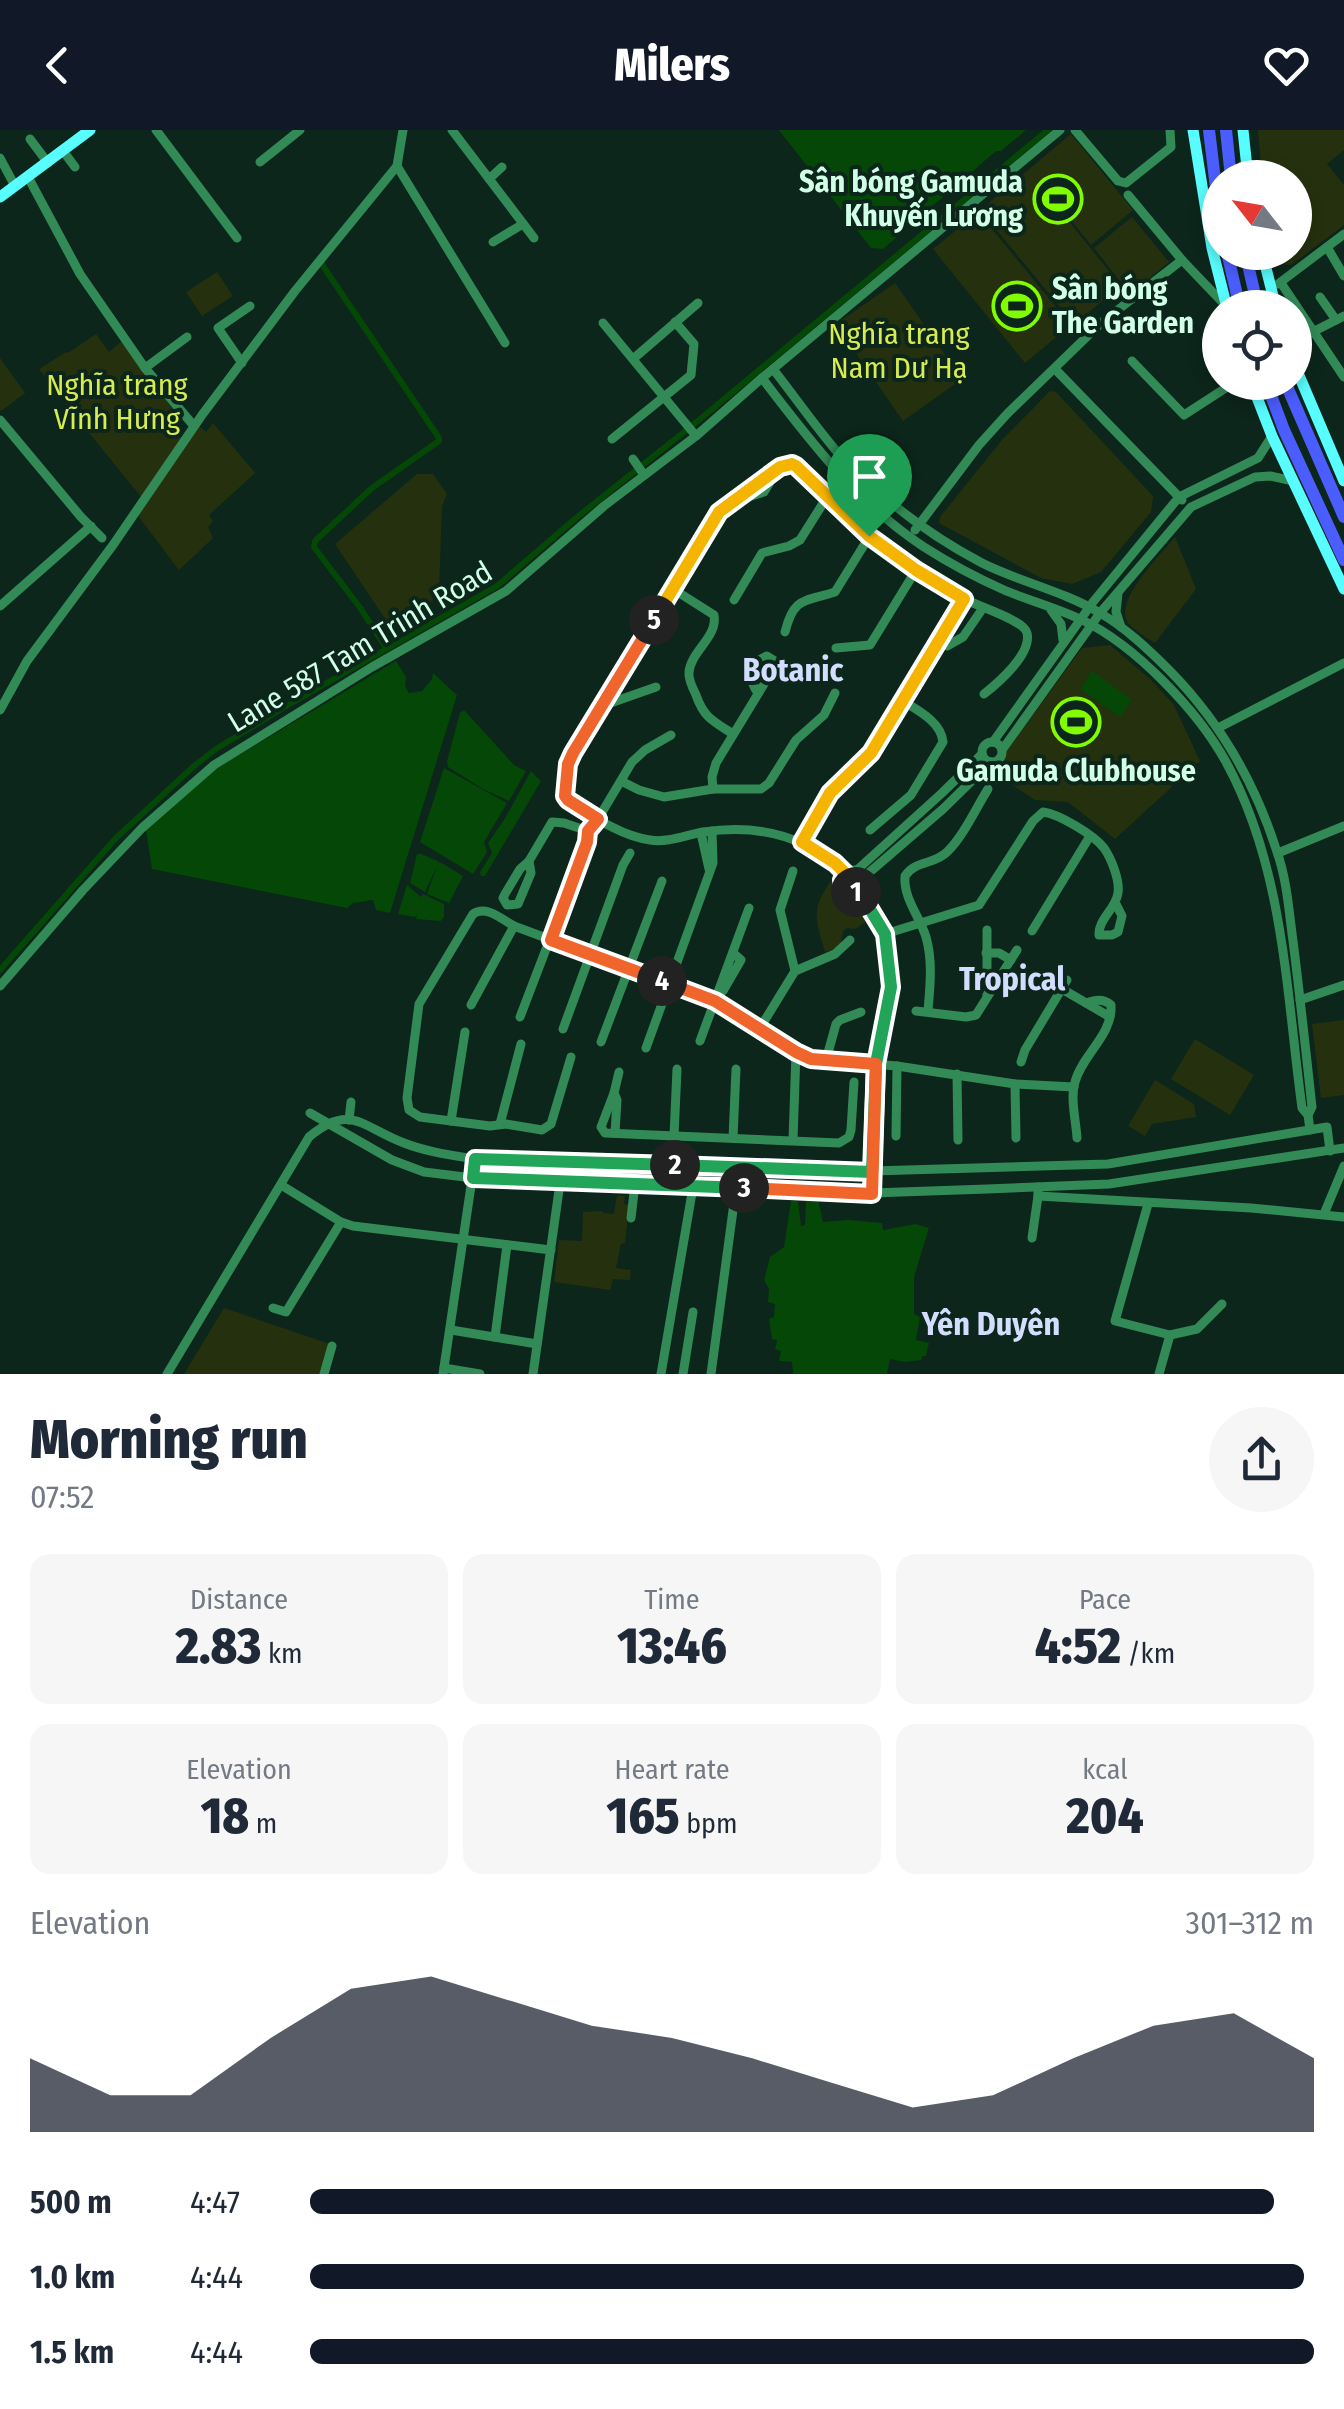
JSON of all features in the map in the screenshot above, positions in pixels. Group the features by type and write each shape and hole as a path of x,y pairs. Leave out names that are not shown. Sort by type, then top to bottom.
{"highway":[{"path":"1209,130 1213,160"},
{"path":"1226,130 1228,160"},
{"path":"1273,400 1344,560"},
{"path":"1293,400 1344,516"}],"main road":[{"path":"0,197 90,130"},
{"path":"1193,130 1222,290"},
{"path":"1243,130 1246,160"},
{"path":"1270,270 1276,290"},
{"path":"1257,400 1344,589"},
{"path":"1309,400 1344,481"}],"street":[{"path":"156,130 237,238"},
{"path":"260,162 300,130"},
{"path":"0,710 27,661 194,426 295,290 397,166 403,130"},
{"path":"452,130 534,238"},
{"name":"Lane 587 Tam Trinh Road","path":"0,986 131,840 214,765 372,667 506,591 604,506 639,467 768,373 1060,130"},
{"path":"1075,130 1118,181 1126,184 1171,147 1170,130"},
{"path":"30,139 48,162"},
{"path":"63,151 75,168"},
{"path":"0,158 15,186"},
{"path":"397,166 504,342"},
{"path":"488,178 502,167"},
{"path":"28,176 73,262 145,368 194,426"},
{"path":"1128,194 1210,290"},
{"path":"493,242 523,224"},
{"path":"1343,375 1276,285 1344,234"},
{"path":"1327,247 1344,276"},
{"path":"910,537 1006,414 1100,324 1182,260"},
{"path":"1313,331 1340,318 1320,297"},
{"path":"633,359 698,303"},
{"path":"242,362 218,328 250,306"},
{"path":"612,439 691,375 694,344 676,322"},
{"path":"603,323 691,430"},
{"path":"145,368 188,337"},
{"path":"1132,361 1184,415 1207,400"},
{"path":"1055,369 1190,508"},
{"path":"768,373 783,381 862,478 918,526 996,570 1100,613 1154,655 1219,728 1236,756 1278,853 1301,1000 1312,1107 1308,1114 1310,1130"},
{"path":"768,373 772,390 812,443 855,491 910,537 977,577 1080,619 1113,639 1147,666 1208,733 1227,764 1266,858 1276,903 1302,1108 1308,1114"},
{"path":"772,390 783,381"},
{"path":"0,420 102,538"},
{"path":"860,874 982,754 984,745 993,742 1089,607 1180,497 1258,458 1272,436"},
{"path":"984,694 1008,675 1024,648 1026,629 916,570 869,536 792,464 780,467 714,519 568,764 564,788 568,800 618,831 653,841 730,828 766,830 802,842 845,873 860,874 1000,758 1100,613 1190,508 1256,478 1270,476 1293,481"},
{"path":"734,600 762,553 800,540 826,497"},
{"path":"0,606 91,526"},
{"path":"785,632 789,616 801,601 835,592 869,536"},
{"path":"836,648 870,646 916,570"},
{"path":"1067,598 1086,595 1107,584"},
{"path":"673,588 714,615 713,629 691,666 689,677 703,714 733,734"},
{"path":"1119,591 1116,612 1122,629"},
{"path":"802,842 830,793 871,753 964,599"},
{"path":"947,646 963,638 983,608"},
{"path":"1049,608 1062,624 1063,644"},
{"path":"1077,645 1093,638 1113,639"},
{"path":"1208,733 1344,662"},
{"path":"602,706 656,688"},
{"path":"621,781 664,796 713,789 760,789 796,740 824,715 835,693"},
{"path":"713,789 716,762 758,694"},
{"path":"870,830 912,795 943,742 941,730 903,701"},
{"path":"520,1017 588,831 638,756 671,735"},
{"path":"993,742 1002,750"},
{"path":"982,754 992,762"},
{"path":"928,1011 931,973 927,943 906,892 905,876 914,866 945,854 988,789"},
{"path":"942,793 951,802"},
{"path":"885,934 980,905 1033,821 1043,812 1057,815 1102,845 1117,881 1115,902"},
{"path":"529,861 531,873 518,904 507,905 505,894 552,822 588,831"},
{"path":"1278,853 1344,826"},
{"path":"646,1048 714,863 706,832"},
{"path":"1032,931 1090,836"},
{"path":"563,1029 630,853"},
{"path":"793,871 780,910 795,971"},
{"path":"845,873 844,888 851,892 863,887 860,874"},
{"path":"601,1042 662,881"},
{"path":"859,891 885,934 891,987 876,1064 872,1194"},
{"path":"1276,903 1288,901"},
{"path":"700,1041 749,908"},
{"path":"571,1058 550,1124 542,1130 414,1115 407,1105 419,1004 473,914 486,910 514,926 715,1001 811,1059 896,1066 1015,1084 1074,1087"},
{"path":"471,1005 514,926"},
{"path":"987,930 988,998"},
{"path":"760,1028 795,971 835,954 850,940"},
{"path":"916,1011 976,1015 1018,950"},
{"path":"986,953 999,953 1011,960"},
{"path":"1021,1062 1064,984 1086,1003 1094,1000 1110,1004 1105,1030 1075,1080 1077,1138"},
{"path":"1289,1002 1344,984"},
{"path":"826,1060 836,1024 860,1012"},
{"path":"450,1121 465,1032"},
{"path":"500,1124 521,1044"},
{"path":"792,1140 796,1052"},
{"path":"896,1066 896,1136"},
{"path":"674,1136 677,1069"},
{"path":"733,1138 736,1069"},
{"path":"619,1072 601,1129 605,1133 838,1143 849,1138 854,1082"},
{"path":"957,1074 958,1140"},
{"path":"1015,1084 1016,1138"},
{"path":"348,1120 351,1102"},
{"path":"310,1113 392,1160 424,1172 473,1178 872,1194 1038,1192 1344,1148"},
{"path":"167,1374 309,1137 326,1123 348,1120 366,1124 428,1151 475,1159 872,1172 1108,1164 1327,1127 1330,1151"},
{"path":"475,1159 443,1371 480,1374"},
{"path":"533,1374 563,1162"},
{"path":"1324,1214 1344,1166"},
{"path":"631,1218 636,1184"},
{"path":"281,1185 353,1226 551,1250"},
{"path":"662,1374 693,1186"},
{"path":"712,1374 736,1188"},
{"path":"1038,1192 1148,1204 1344,1217"},
{"path":"1032,1238 1038,1192"},
{"path":"1148,1204 1115,1321 1170,1336 1197,1328 1222,1304"},
{"path":"273,1308 286,1312 341,1222"},
{"path":"495,1337 507,1245"},
{"path":"199,1293 214,1296"},
{"path":"683,1374 693,1312"},
{"path":"450,1330 537,1344"},
{"path":"1159,1374 1170,1336"},
{"path":"324,1374 332,1346"}],"green space":[{"path":"1258,130 1344,130 1344,150 1327,164 1344,185 1344,225 1312,249 1312,160 1261,160"},
{"path":"1071,134 1133,210 1091,245 1059,209 1121,286 1074,324 980,210"},
{"name":"Sân bóng The Garden","path":"978,212 1071,325 1025,363 933,249"},
{"name":"Sân bóng Gamuda Khuyến Lương","path":"1132,217 1169,262 1130,294 1094,248"},
{"path":"217,272 233,296 202,316 186,292"},
{"name":"Nghĩa trang Nam Dư Hạ","path":"895,283 962,379 903,421 836,324"},
{"name":"Nghĩa trang Vĩnh Hưng","path":"96,334 109,352 122,341 175,407 166,418 182,439 142,498 73,413 56,425 53,420 69,408 39,369"},
{"path":"0,358 25,393 1,411 0,410"},
{"path":"1050,391 1056,392 1153,496 1151,512 1101,572 1072,584 1041,578 939,523 1002,440"},
{"path":"213,423 255,473 209,515 213,521 208,527 213,538 179,570 136,513 198,425 206,432"},
{"path":"417,474 433,474 447,494 442,506 439,590 425,611 396,635 335,544"},
{"path":"1175,537 1196,589 1155,643 1129,624 1127,603 1140,579"},
{"path":"1110,645 1174,705 1200,761 1115,839 1068,802 1035,800 992,771 1082,648"},
{"path":"831,881 840,897 856,900 867,921 855,929 847,928 840,947 825,952 817,915"},
{"path":"1344,1020 1344,1095 1321,1098 1312,1024"},
{"path":"1195,1039 1254,1075 1230,1115 1171,1079"},
{"path":"1155,1080 1194,1104 1196,1117 1152,1124 1145,1136 1128,1126"},
{"path":"617,1195 625,1196 624,1204 629,1205 625,1243 621,1244 616,1268 631,1270 630,1280 613,1279 610,1290 554,1282 559,1240 582,1241 583,1212 614,1214"},
{"path":"224,1308 330,1344 322,1374 184,1374"}],"shaded area":[{"path":"779,130 1026,130 996,151 883,249 871,248"},
{"path":"396,661 406,677 409,693 422,691 433,673 457,695 390,913 376,910 373,900 353,903 347,908 152,869 146,830 212,771"},
{"path":"1092,671 1132,700 1120,717 1080,689"},
{"path":"464,710 514,765 526,771 509,801 448,767 460,713"},
{"path":"444,768 507,803 484,842 487,852 473,874 420,842"},
{"path":"531,771 541,781 485,876 481,876 492,853 488,843"},
{"path":"417,854 463,876 449,903 427,894 437,866 425,892 410,883"},
{"path":"407,885 421,897 423,894 444,904 441,921 416,919 417,914 398,914"},
{"path":"818,1200 823,1222 882,1223 883,1230 916,1224 929,1228 914,1277 914,1314 920,1317 916,1340 929,1343 921,1360 890,1359 887,1374 793,1374 792,1362 779,1361 781,1351 775,1349 777,1340 772,1339 769,1319 774,1317 775,1304 768,1302 769,1289 764,1280 770,1257 784,1247 791,1201 798,1201 801,1226 805,1225 806,1201"}],"waterway":[{"path":"0,970 115,839 194,766 288,705 497,586 1048,130"},
{"path":"321,263 439,438 372,488 315,541 314,547 386,648"}],"place":[{"name":"Sân bóng Gamuda Khuyến Lương","path":"1058,199"},
{"name":"Sân bóng The Garden","path":"1017,306"},
{"name":"Gamuda Clubhouse","path":"1076,722"}],"district":[{"name":"Botanic","path":"793,670"},
{"name":"Tropical","path":"1012,979"},
{"name":"Yên Duyên","path":"991,1324"}],"route":[{"path":"869,536 792,464 780,467 719,512 568,764 565,796 598,819 588,831 551,940 715,1001 811,1059 876,1064 872,1194 473,1178 475,1159 872,1172 876,1064 891,987 885,934 859,891 844,888 845,873 802,842 830,793 871,753 964,599 869,536"}]}
